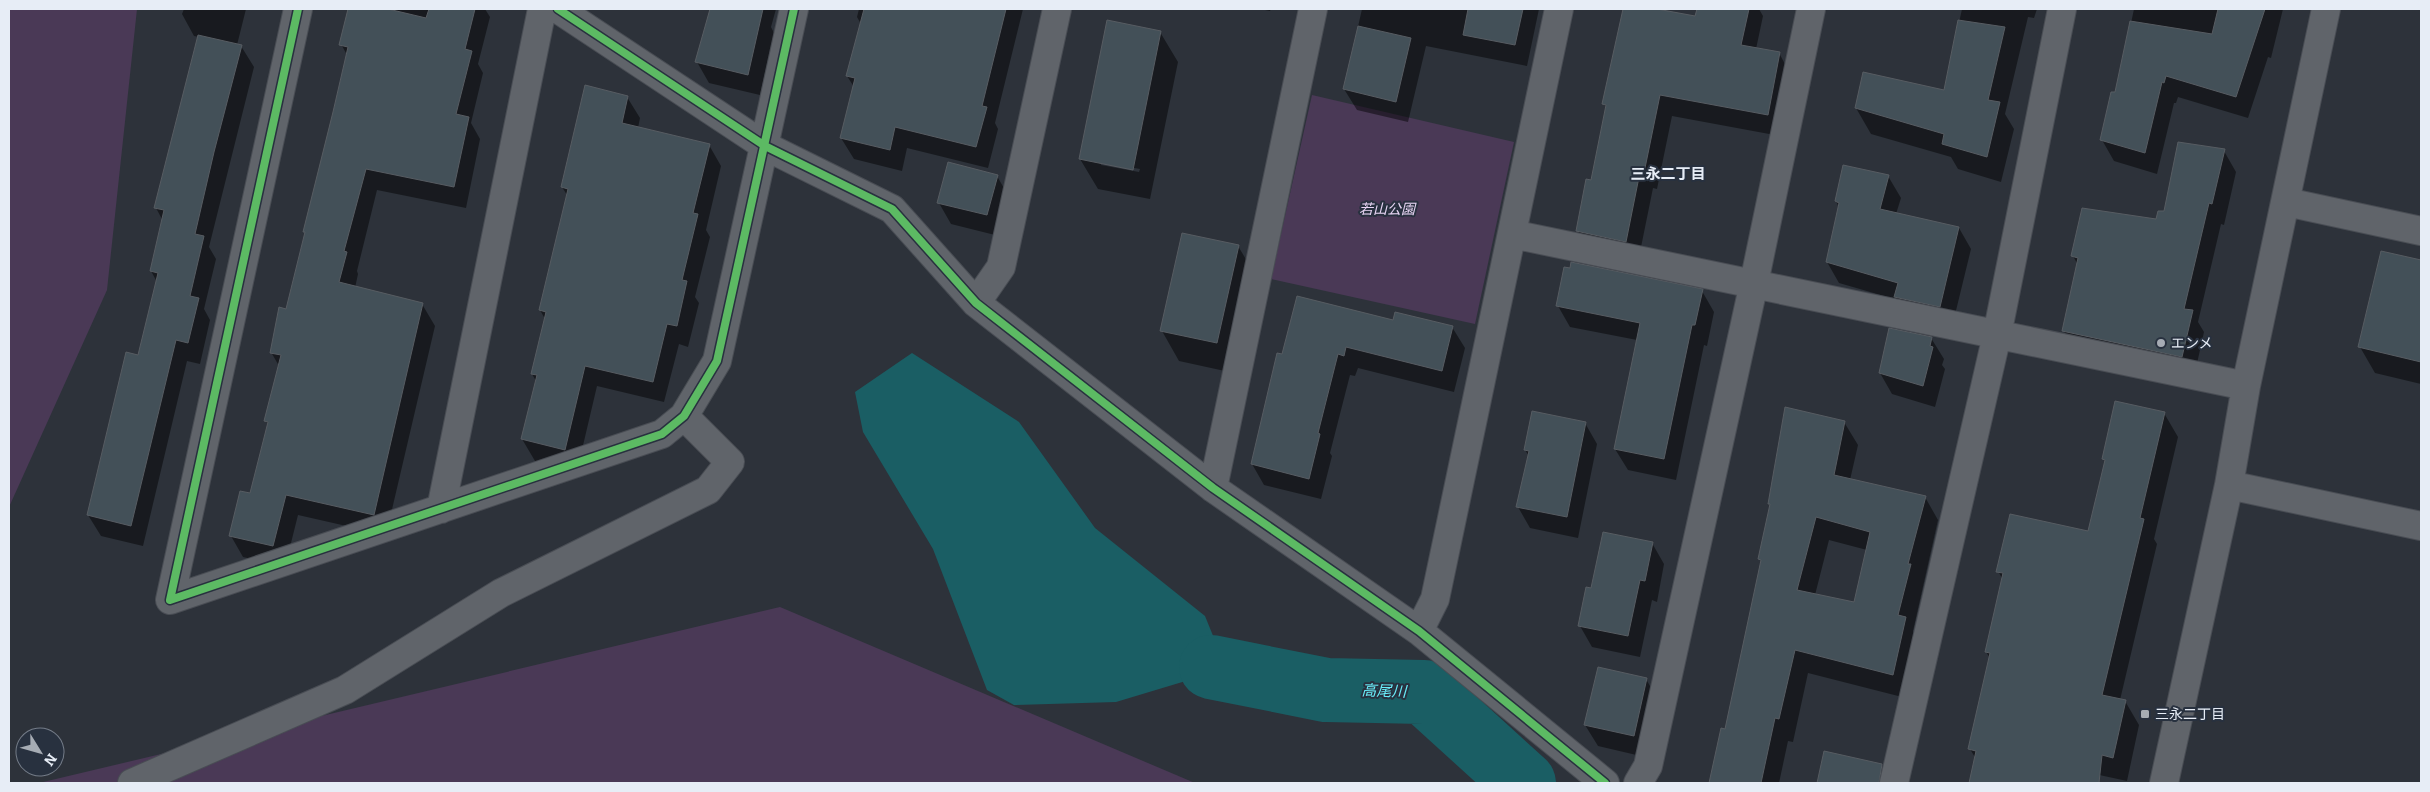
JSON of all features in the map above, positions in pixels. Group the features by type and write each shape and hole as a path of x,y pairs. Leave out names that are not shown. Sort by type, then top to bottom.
{"street":[{"path":"298,9 170,600 662,434 689,421 717,360 794,9"},
{"path":"441,509 542,9"},
{"path":"558,9 765,146 892,209 976,303 1213,488 1419,631 1605,783"},
{"path":"976,303 1001,267 1058,9"},
{"path":"1213,488 1313,9"},
{"path":"1419,631 1435,599 1560,9"},
{"path":"1638,783 1648,766 1754,283 1811,9"},
{"path":"1894,783 1997,335 2062,9"},
{"path":"2164,783 2229,485 2246,386 2326,9"},
{"path":"2286,202 2421,230"},
{"path":"1512,234 2246,386"},
{"path":"132,783 345,690 501,593 708,490 730,462 689,421"},
{"path":"2229,485 2421,526"}],"green space":[{"path":"9,9 137,9 107,290 9,507"},
{"name":"若山公園","path":"1312,95 1514,142 1475,324 1271,279"},
{"path":"780,607 1195,783 39,783"}],"water":[{"path":"912,353 1019,422 1095,528 1205,616 1218,648 1211,667 1189,680 1116,702 1014,705 987,690 933,549 863,432 855,392"}],"building":[{"path":"348,9 388,9 426,18 429,9 475,9 465,49 472,51 456,114 469,117 454,187 366,169 344,251 347,252 339,282 423,303 374,515 286,495 273,546 229,536 240,491 250,493 268,422 264,421 281,355 270,353 279,307 286,309 348,47 339,45"},
{"path":"710,9 763,9 748,75 695,62"},
{"path":"864,9 1006,9 982,106 987,107 976,147 895,127 890,150 840,138 855,78 846,76"},
{"path":"1468,9 1523,9 1515,45 1463,35"},
{"path":"1623,9 1657,9 1695,16 1697,9 1749,9 1741,45 1780,52 1768,115 1660,95 1645,168 1641,167 1626,242 1576,231 1586,179 1591,180 1606,105 1602,104"},
{"path":"2218,9 2265,9 2236,97 2166,76 2164,83 2162,82 2145,153 2100,140 2111,92 2115,92 2130,21 2212,34"},
{"path":"1107,20 1161,31 1133,170 1079,159"},
{"path":"1958,20 2005,27 1988,100 2000,102 1987,157 1942,144 1944,134 1855,108 1863,72 1944,90"},
{"path":"1358,26 1411,38 1396,102 1343,89"},
{"path":"198,35 242,45 195,234 204,236 190,296 199,298 188,343 176,340 131,526 87,515 126,352 138,355 158,273 150,271 164,210 154,208"},
{"path":"585,85 628,96 622,123 710,144 693,213 698,214 682,280 687,281 677,326 667,324 653,382 585,366 565,450 521,439 537,375 531,374 546,312 539,310 568,189 561,187"},
{"path":"2178,142 2225,149 2212,204 2209,203 2184,309 2193,310 2182,357 2062,331 2078,258 2071,256 2082,208 2156,219 2158,211 2164,211"},
{"path":"948,162 998,175 987,215 937,203"},
{"path":"1843,165 1889,175 1880,209 1959,227 1940,307 1894,297 1898,283 1826,262 1839,203 1835,201"},
{"path":"1182,233 1239,245 1217,343 1160,331"},
{"path":"2381,251 2421,260 2421,362 2358,347"},
{"path":"1571,262 1703,289 1695,325 1692,325 1664,459 1614,449 1640,323 1556,306 1564,267 1570,268"},
{"path":"1297,296 1393,320 1395,312 1453,326 1442,371 1346,347 1344,356 1338,354 1318,433 1320,434 1309,479 1251,464 1277,353 1282,354"},
{"path":"1889,328 1932,337 1930,346 1933,347 1923,386 1879,373"},
{"path":"2115,401 2165,412 2140,518 2144,519 2102,695 2126,700 2113,758 2102,755 2099,783 1969,783 1976,751 1968,749 1990,653 1985,652 2003,573 1996,572 2010,514 2088,531 2105,460 2102,459"},
{"path":"1785,407 1845,421 1834,475 1926,496 1908,564 1911,564 1898,615 1906,617 1893,675 1795,650 1779,719 1775,718 1761,783 1709,783 1721,728 1725,729 1761,560 1758,559 1770,504 1768,504","holes":["1816,517 1870,532 1854,602 1797,590"]},
{"path":"1532,411 1586,422 1567,517 1516,507 1529,451 1524,450"},
{"path":"1603,532 1653,542 1645,581 1640,580 1628,636 1578,626 1586,587 1591,588"},
{"path":"1598,667 1647,678 1634,736 1584,725"},
{"path":"1824,751 1882,764 1879,783 1817,783"}],"waterway":[{"name":"高尾川","path":"1211,667 1326,690 1424,692 1524,783"}],"cycle path":[{"path":"298,9 170,600 662,434 684,416 717,361 794,9"},
{"path":"558,9 765,146 892,209 976,303 1213,488 1419,631 1605,783"}],"place":[{"name":"エンメ","path":"2161,343"},
{"name":"三永二丁目","path":"2145,714"}],"district":[{"name":"三永二丁目","path":"1668,174"}]}
